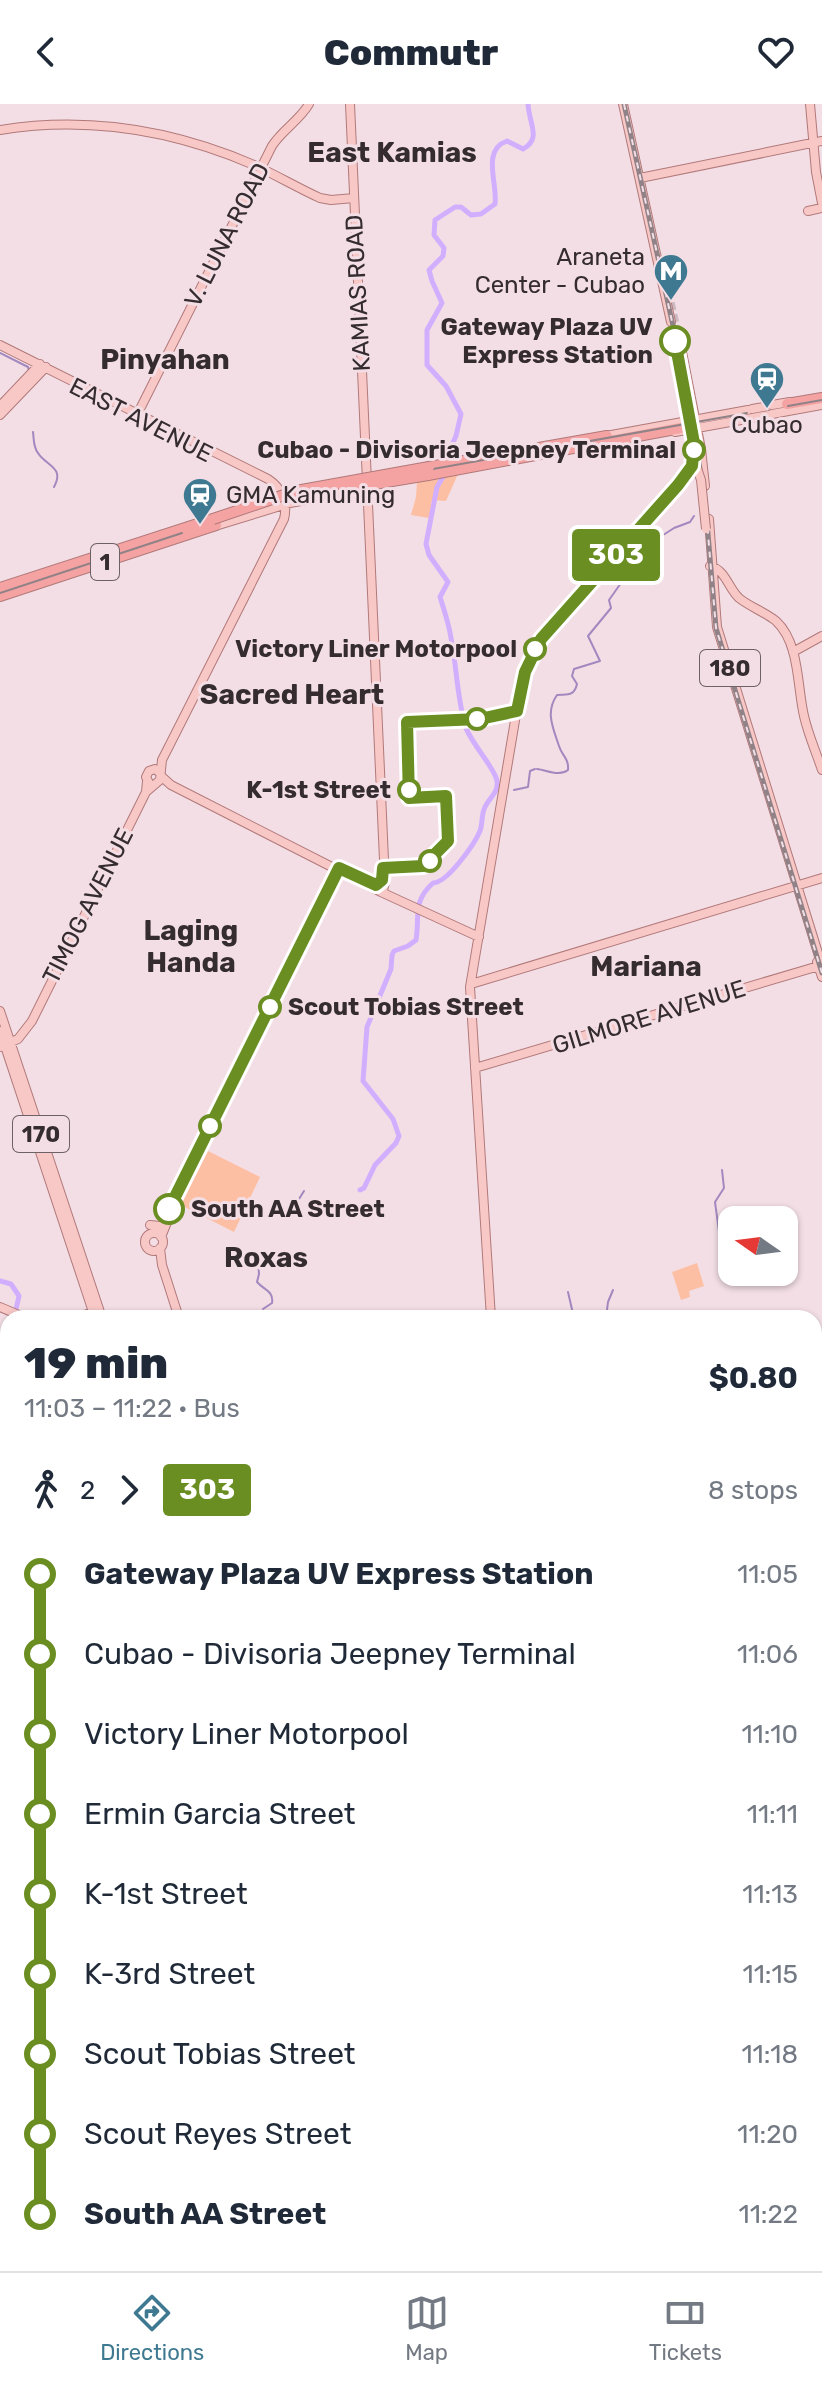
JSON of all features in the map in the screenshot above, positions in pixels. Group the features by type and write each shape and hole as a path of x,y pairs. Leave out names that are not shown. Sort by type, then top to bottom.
{"highway":[{"name":"1","path":"776,410 822,400"},
{"name":"1","path":"0,596 296,491 431,472 691,424"},
{"name":"1","path":"431,472 446,464 603,440"},
{"name":"1","path":"0,588 212,523"}],"main road":[{"name":"V. LUNA ROAD","path":"137,415 277,137 299,118 309,104"},
{"name":"KAMIAS ROAD","path":"350,104 382,886"},
{"path":"625,104 675,319"},
{"path":"808,211 822,201 817,182 818,142 810,104"},
{"path":"0,128 71,120 163,130 199,140 315,192 336,199 354,198"},
{"path":"642,177 818,142"},
{"path":"642,177 667,285"},
{"name":"EAST AVENUE","path":"0,347 137,415 275,489 297,490"},
{"path":"680,353 691,424"},
{"path":"0,415 41,367"},
{"path":"0,407 41,367"},
{"name":"1","path":"691,424 822,400"},
{"path":"0,407 11,401"},
{"name":"1","path":"691,424 750,409 776,410"},
{"path":"760,421 776,410"},
{"name":"180","path":"691,424 698,448 712,566 715,628 821,965 822,977"},
{"path":"490,1310 471,984 520,693 528,662 550,628 682,482 698,469 701,463 698,448"},
{"name":"180","path":"698,448 696,465 701,480 712,566"},
{"path":"283,511 301,500 446,464"},
{"path":"267,499 270,489 297,490 429,477 431,472"},
{"path":"682,482 695,478 700,483 707,544"},
{"path":"212,523 267,499 275,489"},
{"path":"275,489 283,511 274,537 240,600 156,778 341,872 382,886 415,907 479,937"},
{"path":"212,523 224,525 270,509 283,511 301,500"},
{"path":"254,503 258,513"},
{"path":"255,552 261,554 263,560"},
{"path":"712,566 721,572 738,597 778,624 793,652 804,716 822,770"},
{"path":"240,600 255,596 250,586"},
{"path":"793,652 822,636"},
{"path":"189,707 192,718"},
{"name":"TIMOG AVENUE","path":"4,1043 23,1038 36,1017 40,992 60,969 146,792 156,778"},
{"path":"159,1232 341,872"},
{"path":"471,984 822,878"},
{"name":"GILMORE AVENUE","path":"475,1068 821,965"},
{"name":"170","path":"0,1011 4,1043 15,1064 94,1310"},
{"path":"14,1036 23,1038 15,1064 4,1043 14,1036"},
{"path":"482,1164 488,1152"},
{"path":"150,1225 159,1232 163,1243 160,1251 162,1265 176,1310"},
{"path":"159,1232 151,1233 146,1238 146,1247 160,1251"}],"shaded area":[{"path":"458,474 446,501 432,500 429,518 411,515 417,482"},
{"path":"204,1149 260,1177 234,1232 177,1203"},
{"path":"697,1263 704,1286 689,1291 690,1297 681,1300 672,1272"}],"waterway":[{"path":"445,460 456,436 461,414 446,386 427,365 427,330 442,303 429,270 443,256 444,248 434,235 435,220 455,207 461,207 471,215 481,214 495,204 492,168 495,152 499,145 507,141 523,149 532,141 528,104"},
{"path":"0,353 28,367 29,371"},
{"path":"33,432 36,451 56,471 54,487"},
{"path":"360,1190 364,1188 375,1165 399,1136 393,1119 363,1081 367,1027 391,969 394,951 416,940 422,897 433,883 445,877 460,862 472,845 480,831 485,807 497,785 493,770 466,728 450,633 440,597 448,582 429,555 426,544 437,487 443,477"},
{"path":"537,769 557,773 568,770 553,726 551,708 557,695 574,691 577,684 572,676 574,669 600,661 588,636 611,608 609,600 626,576 655,547 657,539 690,522 694,516"},
{"path":"514,790 528,787 530,771 535,769"},
{"path":"718,1224 715,1202 724,1188 722,1170"},
{"path":"299,1199 304,1191"},
{"path":"258,1260 257,1282 270,1293 272,1299 272,1303 263,1309"},
{"path":"0,1281 11,1284 19,1296 16,1310"},
{"path":"607,1310 613,1290"},
{"path":"568,1292 572,1310"}],"tunnel":[{"path":"668,291 682,352"}],"tram line":[{"path":"788,406 822,400"},
{"path":"218,519 304,492 747,413"},
{"path":"0,593 182,533"}],"railway":[{"path":"624,104 679,353 699,462 716,628 822,973"}],"bus line":[{"name":"303","path":"169,1209 339,868 376,885 382,880 383,868 423,866 448,841 446,796 409,798 407,722 480,719 517,711 525,672 541,639 691,468 694,443 675,341"}],"place":[{"name":"Araneta Center - Cubao","path":"671,302"},
{"name":"Gateway Plaza UV Express Station","path":"675,341"},
{"name":"Cubao","path":"767,410"},
{"name":"Cubao - Divisoria Jeepney Terminal","path":"694,450"},
{"name":"GMA Kamuning","path":"200,526"},
{"name":"Victory Liner Motorpool","path":"535,649"},
{"name":"K-1st Street","path":"409,790"},
{"name":"Scout Tobias Street","path":"270,1007"},
{"name":"South AA Street","path":"169,1209"}],"district":[{"name":"East Kamias","path":"392,152"},
{"name":"Pinyahan","path":"165,359"},
{"name":"Sacred Heart","path":"292,694"},
{"name":"Laging Handa","path":"191,946"},
{"name":"Mariana","path":"646,966"},
{"name":"Roxas","path":"266,1257"}]}
